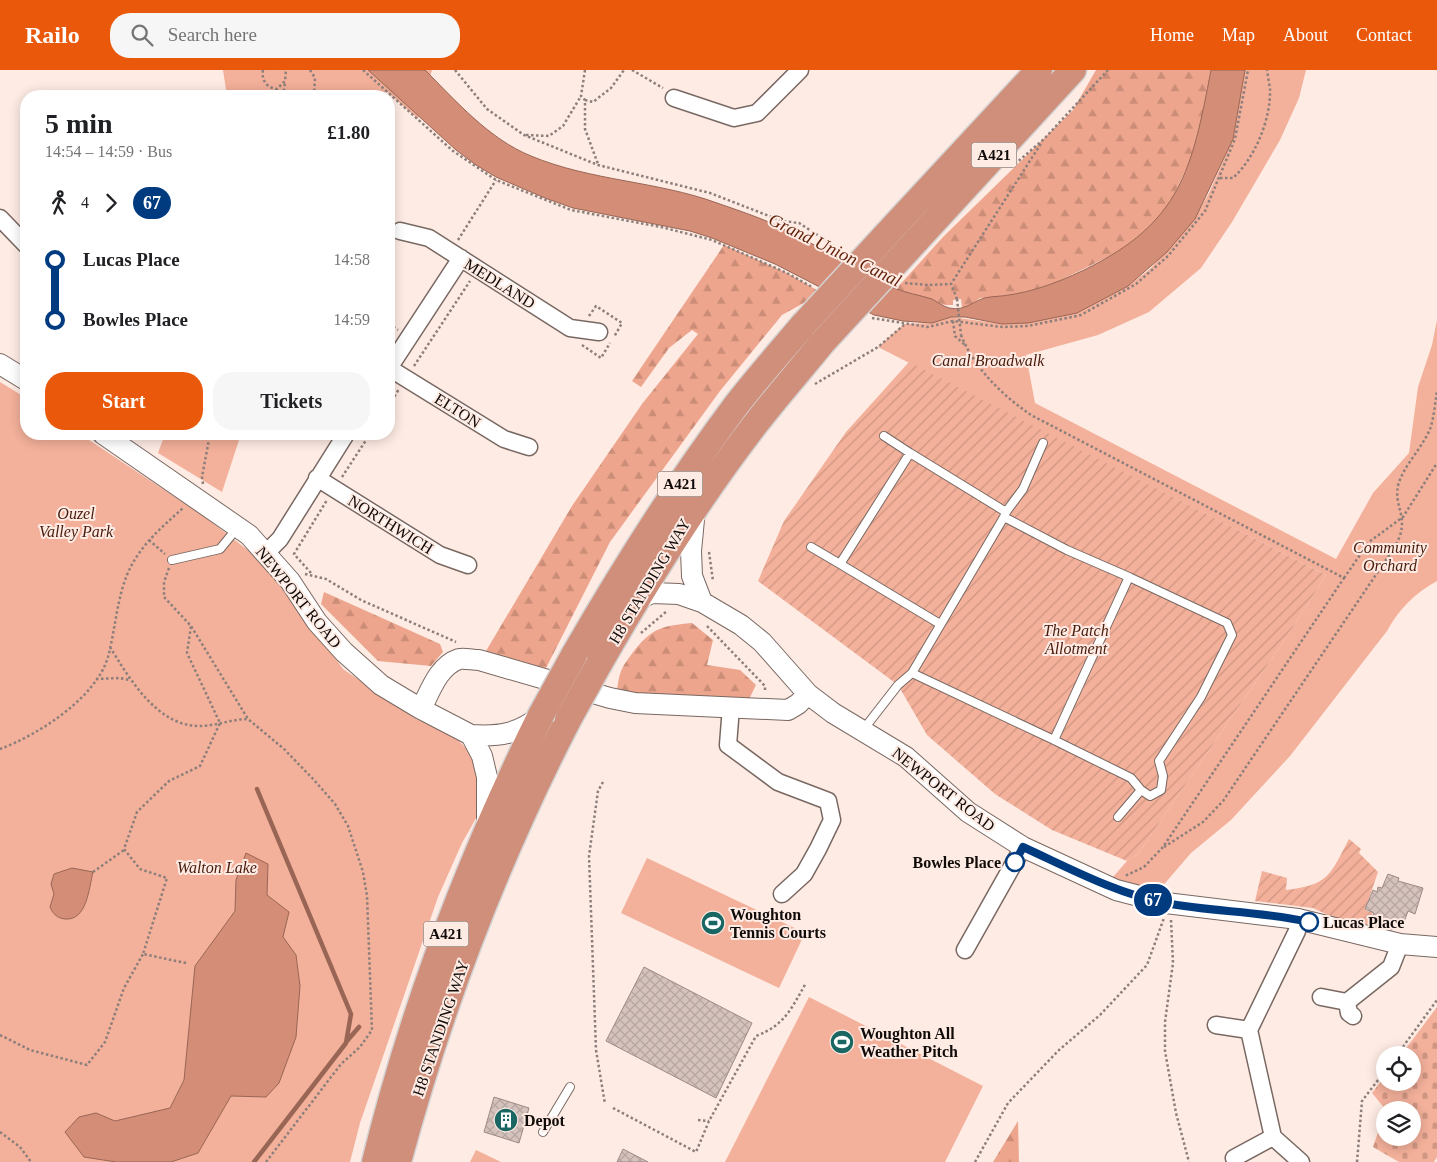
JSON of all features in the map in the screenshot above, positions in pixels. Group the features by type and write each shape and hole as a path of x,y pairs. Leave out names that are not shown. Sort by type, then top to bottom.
{"highway":[{"name":"H8 STANDING WAY","path":"375,1162 390,1101 429,979 487,830 541,716 617,579 678,486 738,403 803,325 1039,70"},
{"name":"H8 STANDING WAY","path":"398,1162 412,1108 476,922 544,768 568,720 636,600 695,507 757,422 822,343 1073,70"}],"street":[{"path":"674,98 734,118 757,113 800,70"},
{"path":"0,218 20,239"},
{"name":"MEDLAND","path":"400,231 429,238 570,328 599,332"},
{"path":"395,358 456,255"},
{"path":"0,364 20,376"},
{"name":"ELTON","path":"395,372 504,439 529,447"},
{"name":"NEWPORT ROAD","path":"112,440 238,527 266,553 290,581 317,622 344,652 381,685 421,709 471,734"},
{"path":"266,553 280,539 342,440"},
{"name":"NORTHWICH","path":"317,478 440,554 468,565"},
{"path":"695,507 691,551 692,576 705,604"},
{"name":"NEWPORT ROAD","path":"636,600 652,593 679,594 705,604 741,626 762,642 808,694 832,713 906,757 968,812 1023,847 1116,890 1169,903 1298,919 1400,944 1437,947"},
{"path":"421,709 436,679 448,665 460,659 479,660 610,698 636,703 788,710 798,704 808,694"},
{"path":"731,708 728,745 778,782 828,801 832,820 818,850 809,862 804,874 782,894"},
{"path":"471,734 493,736 523,730 541,716"},
{"path":"471,734 482,756 486,777 487,830"},
{"path":"965,950 1023,847"},
{"path":"1298,919 1297,932 1249,1030 1273,1137 1301,1162"},
{"path":"1320,997 1350,1009 1391,967 1400,944"},
{"path":"1216,1025 1249,1030"},
{"path":"1234,1158 1273,1137"}],"lane":[{"path":"884,436 1005,515 1067,550 1227,623 1232,635 1201,697 1159,761 1163,776 1161,790 1150,796 1140,790 1131,778 912,673"},
{"path":"863,730 898,685 912,673 1022,489 1044,443"},
{"path":"840,564 910,453"},
{"path":"172,560 220,549 238,527"},
{"path":"811,546 940,624"},
{"path":"1054,740 1129,577"},
{"path":"1118,817 1140,790"},
{"path":"543,1132 570,1087"}],"path":[{"path":"263,70 263,79 272,88 282,86 285,81"},
{"path":"284,90 286,70"},
{"path":"310,70 315,78 314,90"},
{"path":"363,70 385,90"},
{"path":"455,70 487,109 524,135 598,165 710,193 782,221 799,223 827,241 837,253 848,258"},
{"path":"524,135 549,136 563,126 582,96 585,70"},
{"path":"585,100 593,102 602,98 624,70"},
{"path":"632,70 656,83 674,98"},
{"path":"868,318 928,326 953,321 1002,327 1028,326 1081,315 1136,284 1168,256 1205,211 1220,178 1239,126 1248,70"},
{"path":"1220,178 1233,178 1244,165 1256,145 1267,114 1270,90 1267,70"},
{"path":"582,96 585,100 585,129 598,165"},
{"path":"395,99 453,151 496,180 571,210 661,227 712,240 787,273 815,289"},
{"path":"951,284 1044,139"},
{"path":"456,255 496,180"},
{"path":"395,395 478,268"},
{"path":"904,282 928,285 951,284"},
{"path":"951,284 957,299 961,335 971,359 1018,406 1031,415 1344,578"},
{"path":"953,321 955,336 965,345"},
{"path":"813,385 878,347 904,324"},
{"path":"1163,847 1203,822 1223,801 1394,548 1401,536 1403,517 1396,495 1399,482 1430,428 1437,391"},
{"path":"0,749 52,723 79,699 96,679 107,660 126,576 138,553 149,540 204,487 202,477 209,440"},
{"path":"313,575 294,554 366,440"},
{"path":"1116,890 1126,875 1144,867 1163,847 1344,578 1370,542 1403,517 1437,463"},
{"path":"149,540 172,560 164,582 164,597 191,626 248,719 284,749 335,804 355,846 368,896 372,1030 360,1047 341,1064 266,1162"},
{"path":"709,548 714,588 698,616 765,686 765,709"},
{"path":"290,581 307,573 326,579 361,600 458,642"},
{"path":"640,634 669,610"},
{"path":"191,626 187,653 220,723"},
{"path":"110,647 131,681 157,708 178,722 199,726 248,719"},
{"path":"96,679 120,678 131,681"},
{"path":"92,872 124,849 137,812 169,781 200,766 220,723"},
{"path":"603,782 598,791 590,856 596,1050 606,1104"},
{"path":"0,1035 30,1050 87,1065 105,1042 124,988 143,954 167,878 140,869 124,849"},
{"path":"974,1162 1008,1103 1059,1050 1100,1015 1147,965 1169,903"},
{"path":"1169,903 1173,963 1165,1022 1165,1051 1176,1113 1189,1162"},
{"path":"143,954 186,963"},
{"path":"613,1108 696,1152 756,1036 771,1031 786,1017 806,984"},
{"path":"1404,1046 1437,1000"},
{"path":"1358,1162 1362,1102 1376,1083"},
{"path":"698,1120 710,1122"},
{"path":"0,1132 20,1147 32,1162"}],"green space":[{"path":"223,70 432,70 418,119 395,99 395,90 226,90"},
{"path":"1096,70 1211,70 1200,132 1190,161 1169,205 1155,223 1120,251 1053,284 1007,297 980,298 967,308 962,307 961,299 953,300 953,305 945,305 896,289 943,237 1073,110"},
{"name":"Community Orchard","path":"1245,70 1306,70 1299,98 1280,140 1232,222 1201,268 1149,312 1098,335 1026,355 1035,403 1336,559 1373,493 1409,453 1418,387 1432,345 1437,320 1437,581 1415,596 1402,609 1290,756 1231,820 1191,853 1160,889 1143,897 1106,885 1127,861 1138,854 1290,632 1326,575 878,347 904,324 932,323 951,317 1003,324 1028,323 1077,313 1128,286 1150,269 1195,218 1209,193 1233,139"},
{"path":"724,245 787,273 822,293 782,315 720,391 610,542 545,670 486,651 572,506 642,404 698,334 692,330 669,348 641,387 632,381"},
{"name":"The Patch Allotment","path":"909,362 1326,575 1290,632 1138,854 1127,861 1052,830 995,794 927,735 898,685 758,581 784,521 846,432"},
{"name":"Walton Lake","path":"0,382 20,394 20,440 89,440 205,517 258,558 278,579 343,669 416,719 453,735 465,747 479,771 479,813 462,843 438,897 360,1123 350,1162 0,1162"},
{"path":"163,440 239,440 222,492 158,453"},
{"path":"324,592 440,644 443,652 431,666 378,661 321,604"},
{"path":"692,623 713,640 707,665 740,670 756,685 749,699 639,697 617,690 624,665 647,637 659,629"},
{"path":"1349,839 1361,849 1359,853 1378,872 1365,910 1373,913 1368,926 1339,920 1313,908 1255,901 1262,871 1287,878 1286,890 1311,885 1320,881 1332,870"},
{"name":"Woughton Tennis Courts","path":"647,858 805,933 779,988 621,913"},
{"name":"Woughton All Weather Pitch","path":"809,997 983,1086 945,1162 725,1162"},
{"path":"1437,1007 1437,1157 1434,1162 1399,1162 1373,1147 1376,1138 1376,1146 1421,1146 1421,1101 1379,1101 1372,1093 1376,1088 1376,1091 1421,1091 1421,1046 1408,1046"},
{"path":"1018,1121 1019,1162 993,1162"},
{"path":"476,1150 501,1162 470,1162"}],"shaded area":[{"path":"368,70 425,70 487,129 501,140 531,156 577,171 694,196 746,213 785,229 894,288 932,299 955,309 966,307 985,298 1027,292 1061,280 1117,252 1142,233 1162,212 1177,190 1188,165 1197,137 1211,70 1245,70 1233,139 1195,219 1167,252 1128,286 1077,313 1028,323 1002,324 965,317 951,317 932,323 903,321 874,315 775,264 712,238 690,231 573,208 545,198 496,177 476,165 456,150 395,95 395,90 390,90"},
{"name":"Walton Lake","path":"246,853 268,864 267,895 289,912 283,937 296,955 300,986 296,1037 279,1083 266,1097 231,1096 198,1153 171,1162 116,1162 84,1157 65,1132 79,1117 96,1113 115,1121 170,1108 184,1080 195,966 235,911 236,880"},
{"path":"72,868 93,872 86,902 82,909 78,915 65,919 52,912 50,907 54,894 51,884 54,874"}],"building":[{"path":"1388,874 1399,878 1398,881 1423,888 1415,914 1408,911 1404,922 1396,919 1392,930 1370,924 1374,913 1365,909 1373,890 1377,892 1378,887 1382,888"},
{"path":"644,967 752,1023 716,1098 606,1041"},
{"name":"Depot","path":"494,1097 529,1108 519,1143 484,1132"},
{"path":"623,1149 648,1162 617,1162"}],"waterway":[{"path":"254,1162 346,1043 351,1014 257,789"},
{"path":"347,1041 359,1027"}],"bus line":[{"name":"67","path":"1015,862 1023,847 1116,890 1166,903 1298,919 1309,922"}],"place":[{"name":"Bowles Place","path":"1015,862"},
{"name":"Lucas Place","path":"1309,922"},
{"name":"Woughton Tennis Courts","path":"713,923"},
{"name":"Woughton All Weather Pitch","path":"842,1042"},
{"name":"Depot","path":"506,1120"}],"water label":[{"name":"Grand Union Canal","path":"835,250"}],"park label":[{"name":"Canal Broadwalk","path":"988,360"},
{"name":"Ouzel Valley Park","path":"76,522"}]}
